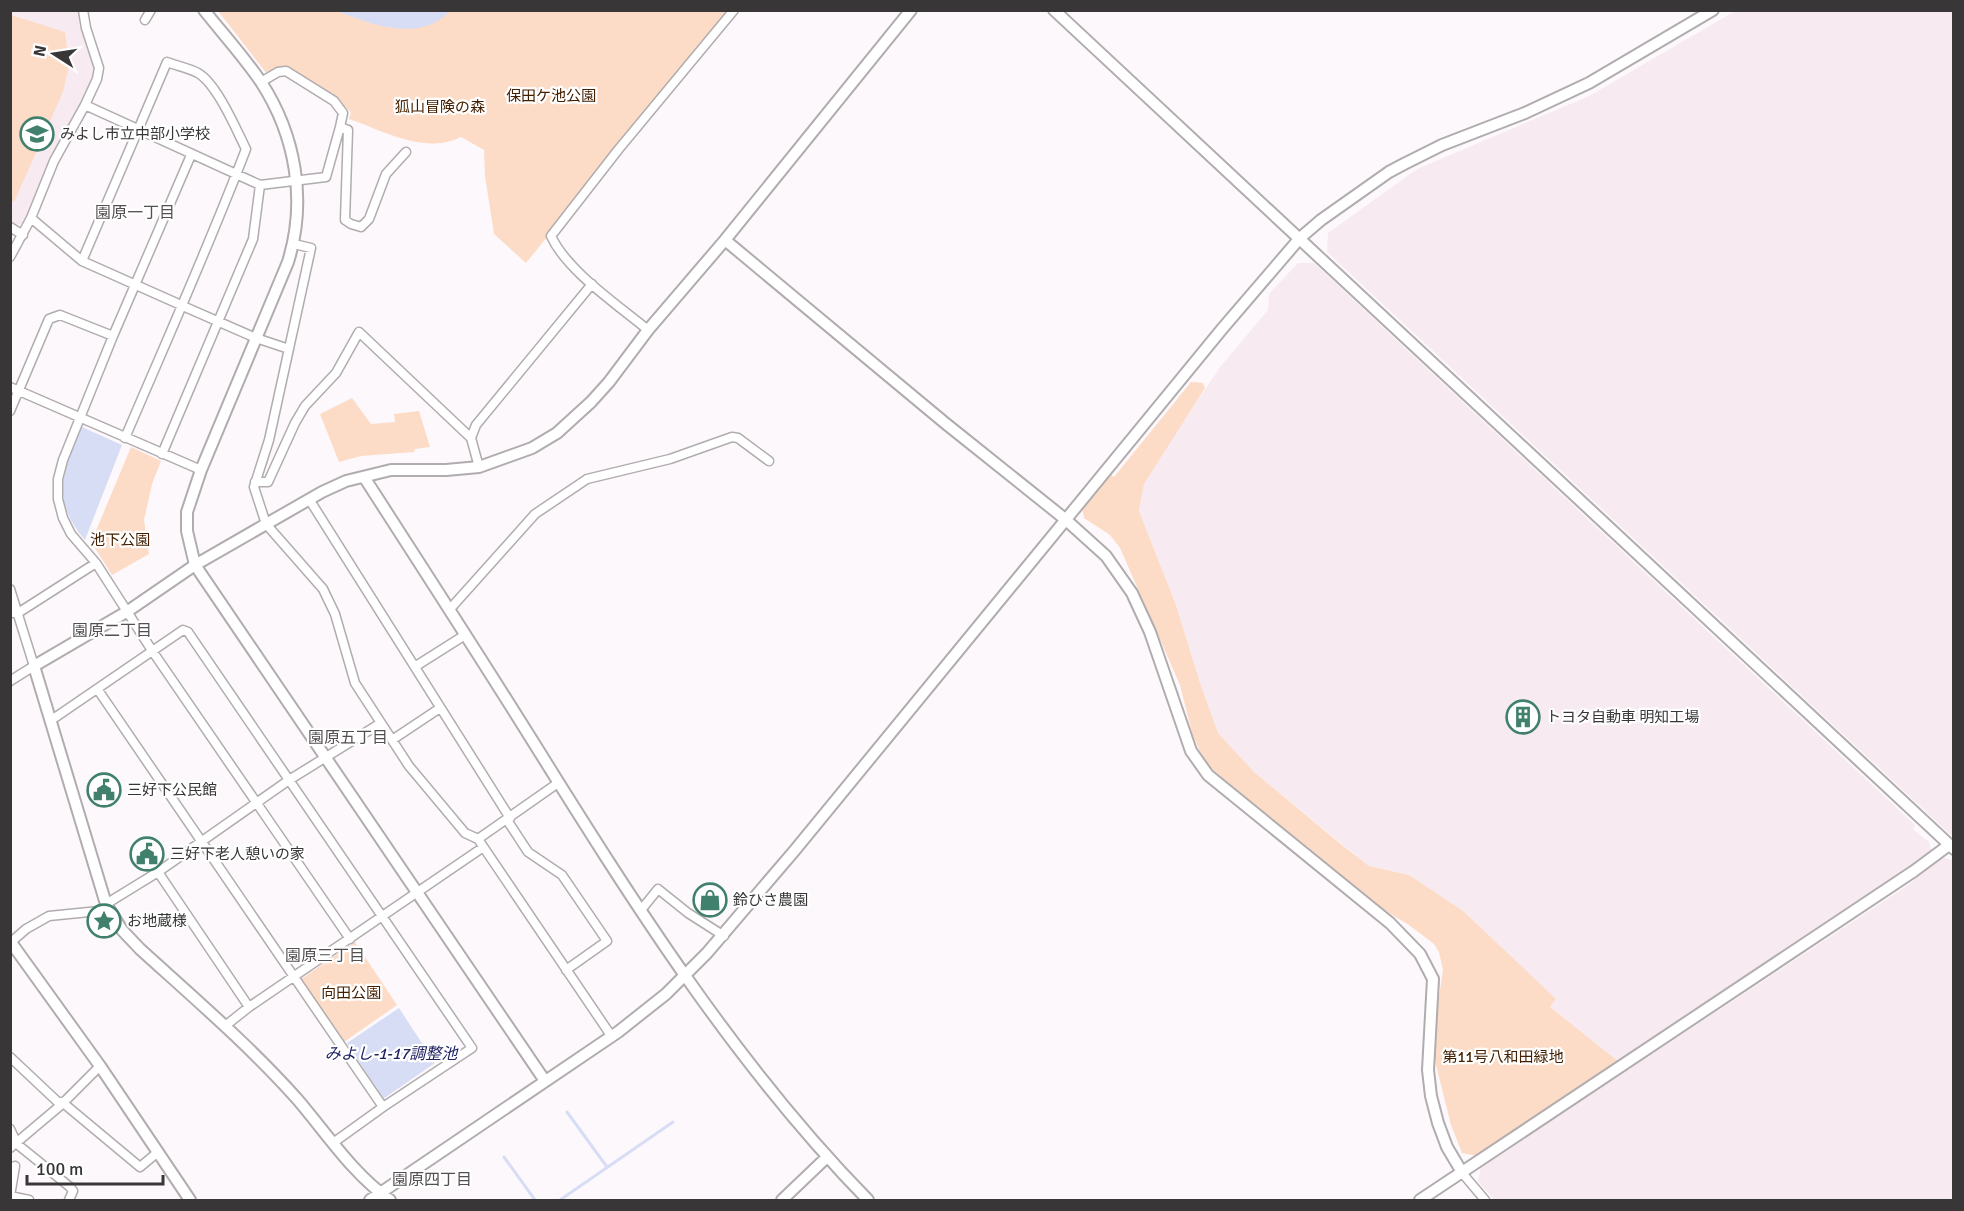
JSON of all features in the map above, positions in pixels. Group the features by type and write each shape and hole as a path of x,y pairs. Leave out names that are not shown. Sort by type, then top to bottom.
{"street":[{"path":"10,257 31,218 54,160 97,79 99,68 86,28 83,10"},
{"path":"145,20 151,10"},
{"path":"204,10 261,82 281,119 292,152 297,180 298,214 294,244 201,470 187,512 187,531 195,565 545,1082"},
{"path":"648,330 592,284 558,250 551,236 618,150 734,10"},
{"path":"10,681 128,611 195,565 309,499 346,481 391,470 446,470 479,467 532,448 557,433 591,402 911,10"},
{"path":"1054,10 1951,847 1463,1174 1420,1200"},
{"path":"370,1200 639,1017 685,976 724,936 1065,519 1300,238 1321,220 1404,164 1442,145 1525,113 1589,83 1713,10"},
{"path":"82,261 167,62 199,73 224,104 246,149 125,438"},
{"path":"85,105 260,185 326,177 343,113 334,101 286,71 278,72 261,82"},
{"path":"340,127 348,130 344,203 345,219 351,224 361,227 369,219 386,174 406,152"},
{"path":"191,155 113,336 63,460 58,479 58,499 63,518 71,534 96,563 153,652 350,939"},
{"path":"162,454 253,239 260,185"},
{"path":"31,218 82,261 256,338 289,349"},
{"path":"10,227 23,235"},
{"path":"725,240 945,423 1065,519 1106,556 1132,593 1150,632 1191,751 1208,775 1390,923 1420,954 1433,979 1428,1070 1437,1123 1447,1147 1463,1174 1485,1200"},
{"path":"294,244 311,248 269,440 254,487 266,524 323,589 335,614 355,683 409,766 465,833 478,839 612,1037"},
{"path":"471,438 476,425 592,284"},
{"path":"10,411 15,389 49,319 53,316 60,315 113,336"},
{"path":"255,482 268,482 304,406 336,373 359,332 471,438 479,467"},
{"path":"15,389 201,470"},
{"path":"450,609 535,514 587,479 661,462 732,437 738,438 769,460"},
{"path":"364,477 450,609 558,783 685,976 762,1081 826,1158 868,1200"},
{"path":"309,499 416,666 528,852 562,875 607,941 566,970"},
{"path":"14,613 96,563"},
{"path":"10,589 14,613 34,666 108,907 122,930 225,1026 297,1100 380,1193 390,1200"},
{"path":"50,721 183,630 188,632 472,1048 333,1143"},
{"path":"416,666 465,635"},
{"path":"98,690 383,1107"},
{"path":"392,740 440,708"},
{"path":"190,1200 100,1066 11,942 26,929 49,916 108,907 289,780 381,723"},
{"path":"478,839 558,783"},
{"path":"225,1026 249,1007 482,848"},
{"path":"158,872 249,1007"},
{"path":"641,910 658,890 724,936"},
{"path":"10,1057 140,1167 158,1152"},
{"path":"14,1146 100,1066"},
{"path":"10,1129 14,1146 70,1187 73,1191 69,1200"},
{"path":"782,1200 826,1158"},
{"path":"15,1166 10,1196 29,1200"}],"shaded area":[{"path":"1737,10 1953,11 1953,837 1327,252 1328,233 1417,169 1589,96"},
{"name":"みよし市立中部小学校","path":"10,11 79,11 94,65 91,83 47,164 23,224 15,225 10,222"},
{"name":"トヨタ自動車 明知工場","path":"1298,263 1314,263 1915,825 1913,829 1929,842 1931,850 1913,865 1619,1062 1550,1007 1556,999 1409,875 1369,866 1254,772 1218,733 1176,605 1139,511 1144,484 1178,429 1221,366 1268,310 1269,294"},
{"path":"1941,857 1953,860 1953,1200 1494,1200 1478,1181 1481,1167 1907,886"}],"green space":[{"name":"保田ケ池公園","path":"218,11 730,11 526,263 494,234 485,176 484,150 461,137 447,142 419,142 390,135 349,119 351,112 334,97 288,67 267,74"},
{"path":"11,15 65,32 69,66 63,92 14,202 10,200"},
{"name":"第11号八和田緑地","path":"1191,382 1203,383 1205,388 1144,484 1139,511 1176,605 1218,733 1254,772 1369,866 1409,875 1463,911 1556,999 1550,1007 1619,1062 1477,1156 1462,1153 1451,1125 1434,1057 1433,1038 1443,970 1439,952 1434,944 1409,925 1373,903 1212,769 1202,756 1192,733 1180,685 1120,548 1110,535 1084,518 1082,508 1111,475 1114,477"},
{"path":"352,398 371,424 395,422 394,414 419,411 430,447 415,449 414,452 361,456 339,462 320,414"},
{"name":"池下公園","path":"131,447 161,461 152,484 144,520 149,554 112,575 93,545 95,533"},
{"name":"向田公園","path":"355,942 397,1005 344,1042 301,979"}],"water":[{"path":"337,11 450,11 438,21 410,29 380,26"},
{"path":"82,427 122,445 85,540 67,512 63,485 65,471"},
{"name":"みよし-1-17調整池","path":"399,1008 435,1063 383,1099 347,1043"}],"waterway":[{"path":"567,1112 607,1167"},
{"path":"560,1200 673,1122"},
{"path":"504,1157 535,1200"}],"place":[{"name":"みよし市立中部小学校","path":"37,134"},
{"name":"トヨタ自動車 明知工場","path":"1523,717"},
{"name":"三好下公民館","path":"104,790"},
{"name":"三好下老人憩いの家","path":"147,854"},
{"name":"鈴ひさ農園","path":"710,900"},
{"name":"お地蔵様","path":"104,921"}],"district":[{"name":"園原一丁目","path":"135,212"},
{"name":"園原二丁目","path":"112,630"},
{"name":"園原五丁目","path":"348,737"},
{"name":"園原三丁目","path":"325,955"},
{"name":"園原四丁目","path":"432,1179"}],"park label":[{"name":"狐山冒険の森","path":"440,107"}]}
